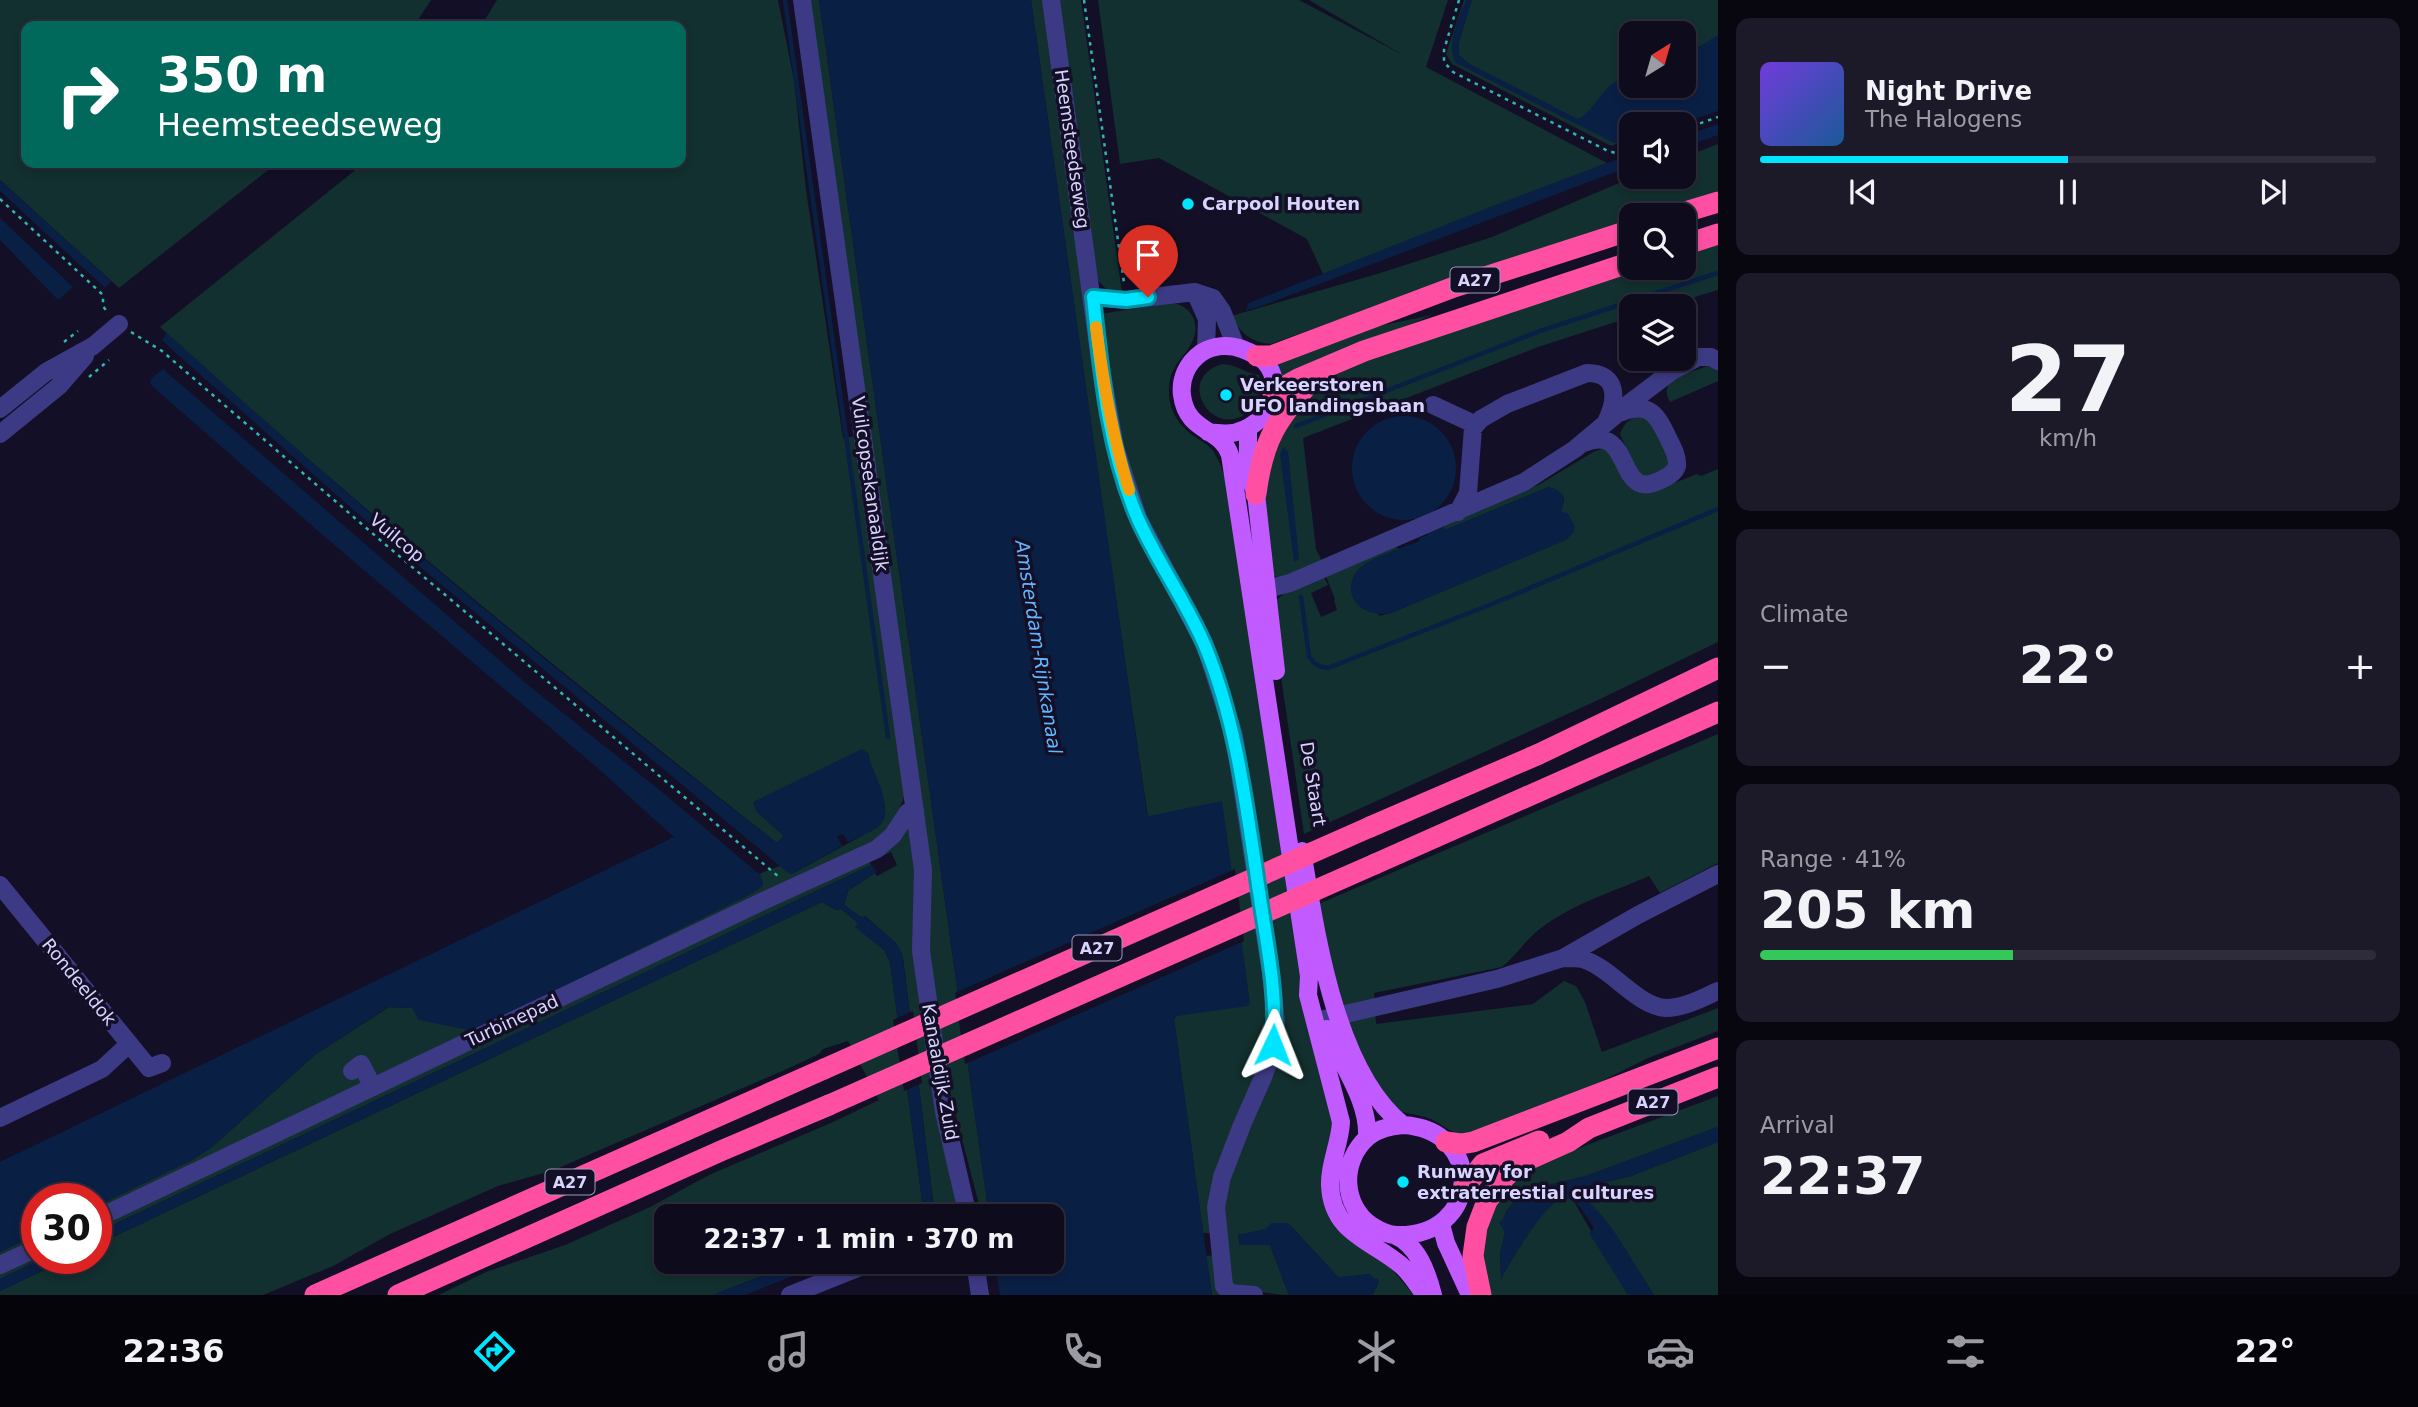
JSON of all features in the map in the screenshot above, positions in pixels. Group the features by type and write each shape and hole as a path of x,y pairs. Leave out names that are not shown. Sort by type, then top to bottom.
{"highway":[{"path":"1696,209 1718,202"},
{"path":"1696,241 1718,233"},
{"name":"A27","path":"1257,356 1271,356 1454,286 1619,234"},
{"name":"A27","path":"1273,393 1364,351 1619,266"},
{"path":"1256,494 1264,448 1276,423 1320,369"},
{"name":"A27","path":"316,1295 1539,754 1718,668"},
{"name":"A27","path":"398,1295 1718,712"},
{"name":"A27","path":"1446,1142 1473,1142 1718,1048"},
{"name":"A27","path":"1464,1188 1487,1161 1566,1131 1589,1128 1718,1077"},
{"path":"1482,1295 1473,1256 1477,1227 1487,1201 1505,1177 1521,1163 1568,1142 1589,1128"}],"main road":[{"path":"1227,346 1257,356 1270,370 1273,393 1265,415 1248,428 1223,434 1208,432 1194,423 1188,415 1181,393 1185,372 1198,355 1206,350 1227,346"},
{"name":"De Staart","path":"1248,428 1248,473 1256,494 1273,652 1334,1048 1365,1111 1367,1138"},
{"name":"De Staart","path":"1208,432 1228,448 1232,464 1309,976 1308,995 1341,1122 1340,1137 1331,1169 1332,1200 1337,1213 1352,1233 1404,1268 1425,1295"},
{"name":"De Staart","path":"1309,976 1370,1088 1388,1113 1403,1125"},
{"path":"1394,1236 1419,1233 1441,1224 1461,1198 1464,1188 1461,1163 1457,1155 1446,1142 1417,1126 1387,1128 1367,1138 1359,1147 1350,1166 1350,1194 1360,1216 1374,1227 1409,1244 1429,1281 1433,1295"},
{"path":"1441,1224 1446,1243 1470,1295"}],"street":[{"name":"Vuilcopsekanaaldijk","path":"802,0 923,870 921,932 924,969"},
{"name":"Heemsteedseweg","path":"1051,0 1101,368 1115,447 1138,519 1205,645 1234,735 1276,1021 1273,1045 1264,1075 1222,1177 1216,1208 1224,1286 1230,1294 1254,1295"},
{"path":"1195,292 1207,319 1206,350"},
{"path":"1093,297 1126,300 1195,292 1213,298 1222,311 1236,347"},
{"path":"0,409 46,372 93,346 120,324"},
{"path":"0,434 59,386 93,346"},
{"path":"1267,589 1290,583 1524,482 1549,468 1581,444 1672,370 1698,357 1711,357 1718,361"},
{"path":"1458,512 1468,493 1471,446 1476,425 1481,419 1507,404 1587,373 1599,373 1606,377 1613,388 1611,419"},
{"path":"1433,405 1476,425"},
{"path":"1581,444 1595,439 1613,443 1619,450 1629,476 1639,483 1651,485 1674,472 1677,465 1675,452 1659,419 1652,412 1631,408 1611,419"},
{"name":"Turbinepad","path":"112,1211 877,849 893,835 908,812 915,810"},
{"path":"1330,1017 1497,979 1563,958 1718,874"},
{"name":"Rondeeldok","path":"0,885 129,1044 156,1065"},
{"path":"1563,958 1584,959 1599,966 1639,997 1663,1008 1683,1006 1718,991"},
{"name":"Kanaaldijk Zuid","path":"924,969 944,1112 965,1204"},
{"path":"0,1118 102,1069 129,1044"},
{"path":"352,1071 361,1064 373,1087"},
{"path":"0,1265 21,1255"},
{"path":"790,1295 843,1274"},
{"path":"977,1274 980,1295"}],"path":[{"path":"1084,0 1123,279"},
{"path":"1459,0 1444,50 1444,62 1453,72 1608,150 1619,152"},
{"path":"1696,125 1718,117"},
{"name":"Vuilcop","path":"0,199 103,295 103,306 120,324 162,351 379,539 792,888"}],"green space":[{"path":"0,0 431,0 417,21 21,21 21,168 271,168 119,288 0,180"},
{"path":"497,0 778,0 794,80 806,190 843,438 857,436 906,793 895,819 910,817 958,1204 934,1204 903,958 896,943 865,916 862,918 844,905 848,891 875,873 877,876 897,865 891,852 870,862 871,865 112,1225 112,1198 192,1160 212,1147 316,1054 389,1007 412,1008 761,876 759,874 780,866 792,874 878,827 882,792 868,753 756,811 784,836 777,843 464,591 310,461 160,327 358,168 686,168 686,21 484,21"},
{"path":"807,0 819,0 987,1204 979,1204 945,1074"},
{"path":"1031,0 1044,0 1110,450 1205,661 1233,755 1271,1034 1210,1233 1203,1233 1174,1019 1177,1016"},
{"path":"1056,0 1081,0 1122,293 1106,289 1095,277"},
{"path":"1098,0 1299,0 1403,55 1309,0 1448,0 1426,67 1607,163 1323,274 1307,239 1159,158 1120,164"},
{"path":"1464,0 1718,0 1718,110 1696,114 1619,112 1619,143 1611,146 1452,64 1446,54"},
{"path":"1718,144 1718,191 1680,203 1619,203 1619,223 1271,344 1247,336 1231,316 1492,237 1619,183 1619,189 1696,189 1696,152"},
{"path":"1718,241 1718,290 1696,297 1696,294 1619,294 1619,321 1538,347 1303,438 1316,549 1323,563 1281,579 1271,574 1264,495 1272,447 1318,386 1347,367 1619,274 1619,280 1696,280 1696,249"},
{"path":"1169,303 1187,310 1195,326 1193,340 1171,376 1171,406 1176,418 1185,428 1213,451 1224,475 1229,498 1333,1126 1325,1192 1414,1295 1372,1295 1377,1286 1369,1274 1338,1277 1290,1225 1238,1235 1240,1245 1270,1245 1289,1295 1232,1287 1222,1214 1227,1184 1267,1085 1272,933 1249,768 1241,735 1154,539 1127,467 1100,314"},
{"path":"1432,315 1281,380 1277,364 1374,327"},
{"path":"1222,364 1259,375 1260,389 1256,403 1250,411 1236,418 1224,419 1212,414 1204,405 1200,394 1201,382 1208,372"},
{"path":"1708,366 1718,368 1718,381 1670,402 1667,394 1671,381"},
{"path":"1646,416 1665,446 1669,462 1660,473 1644,477 1638,476 1620,434 1630,420"},
{"path":"1602,449 1614,454 1624,478 1669,485 1718,469 1718,642 1596,701 1304,834 1278,656 1275,601 1290,589 1323,575 1328,585 1311,593 1321,617 1337,610 1325,574 1396,546 1399,550 1367,563 1379,616 1565,540 1560,511 1563,495 1549,487 1445,530 1443,527 1540,484"},
{"path":"1718,734 1718,863 1660,893 1649,876 1579,905 1541,928 1502,967 1374,993 1376,1024 1533,1004 1564,981 1576,986 1585,1002 1602,1052 1718,1008 1718,1031 1648,1058 1584,1090 1467,1135 1452,1132 1431,1119 1398,1111 1388,1105 1352,1039 1316,905"},
{"path":"822,902 836,910 841,909 858,923 856,927 884,950 890,962 922,1204 655,1204 711,1174 879,1100 848,1041 823,1049 819,1054 789,1068 554,1170 498,1186 390,1234 333,1266 263,1295 0,1295 0,1291 36,1274 112,1274 112,1237"},
{"path":"1718,1096 1718,1127 1586,1176 1524,1191 1507,1210 1502,1222 1505,1232 1500,1254 1501,1278 1542,1215 1557,1201 1567,1198 1573,1200 1628,1295 1486,1295 1481,1240 1494,1204 1528,1167"},
{"path":"1718,1142 1718,1295 1654,1295 1611,1229 1581,1197 1586,1187 1631,1176"},
{"path":"654,1205 654,1274 766,1274 713,1295 439,1295 486,1272 565,1245"},
{"path":"21,1242 21,1269 0,1279 0,1252"},
{"path":"1215,1255 1220,1295 1212,1295 1206,1256"}],"water":[{"name":"Amsterdam-Rijnkanaal","path":"819,0 1031,0 1147,814 1149,816 1222,801 1250,1003 1248,1006 1177,1016 1174,1019 1212,1295 1000,1295 997,1274 1064,1274 1064,1204 987,1204"},
{"path":"1466,0 1472,0 1459,43 1459,55 1470,64 1578,119 1619,80 1619,98 1696,98 1696,49 1718,35 1718,111 1696,119 1696,112 1619,112 1619,144 1612,142 1456,63 1452,40"},
{"path":"1718,124 1718,135 1696,143 1696,132"},
{"path":"1619,159 1619,171 1246,310 1248,304 1254,301"},
{"path":"0,180 111,281 105,288 0,191"},
{"path":"0,218 73,287 58,300 0,240"},
{"path":"167,333 315,465 467,594 777,843 784,836 756,811 753,802 862,749 868,753 882,791 885,811 883,820 878,827 848,842 843,834 837,836 842,846 792,874 787,872 382,535 162,340"},
{"path":"163,369 528,685 667,796 759,874 763,886 473,1031 419,1020 412,1008 388,1007 316,1054 212,1147 192,1160 112,1198 112,1183 21,1183 21,1242 0,1252 0,1162 674,837 593,764 152,386 152,378"},
{"path":"1404,416 1424,420 1441,431 1452,448 1456,468 1452,488 1441,505 1424,516 1404,520 1384,516 1367,505 1356,488 1352,468 1356,448 1367,431 1384,420"},
{"path":"1283,447 1288,451 1299,559 1294,562 1280,454"},
{"path":"1549,487 1562,495 1561,511 1568,514 1575,526 1574,532 1566,540 1391,613 1372,613 1357,604 1353,598 1352,581 1356,572 1368,563 1420,541 1419,538 1428,533 1443,527 1445,530"},
{"path":"871,865 876,870 848,891 844,905 862,918 864,916 896,943 902,953 933,1204 922,1204 890,962 884,950 855,927 858,923 841,909 836,910 822,902 112,1237 112,1225"},
{"path":"1718,1127 1718,1142 1631,1176 1586,1187 1582,1197 1602,1215 1654,1295 1628,1295 1589,1233 1594,1228 1585,1214 1577,1204 1564,1198 1556,1201 1539,1220 1501,1279 1500,1254 1505,1232 1499,1223 1524,1191 1586,1176"},
{"path":"1271,1223 1290,1225 1338,1277 1369,1274 1374,1279 1378,1278 1379,1283 1372,1295 1289,1295 1270,1245 1240,1245 1238,1235 1265,1229"},
{"path":"21,1269 21,1274 36,1274 0,1291 0,1279"},
{"path":"766,1274 798,1274 745,1295 713,1295"}],"pier":[{"path":"1235,869 1244,941 965,1064 955,993"},
{"path":"913,1011 922,1083 904,1091 893,1020"}],"waterway":[{"path":"785,0 888,737"},
{"path":"1296,426 1540,331 1718,273"},
{"path":"1301,597 1309,656 1317,665 1328,668 1492,604 1718,509"}],"slow traffic":[{"path":"1096,327 1115,447 1129,490"}],"place":[{"name":"Carpool Houten","path":"1188,204"},
{"name":"Verkeerstoren UFO landingsbaan","path":"1226,395"},
{"name":"Runway for extraterrestial cultures","path":"1403,1182"}],"route":[{"path":"1148,297 1126,300 1093,297 1101,368 1115,447 1138,519 1205,645 1234,735 1271,973 1276,1021 1273,1045"}]}
